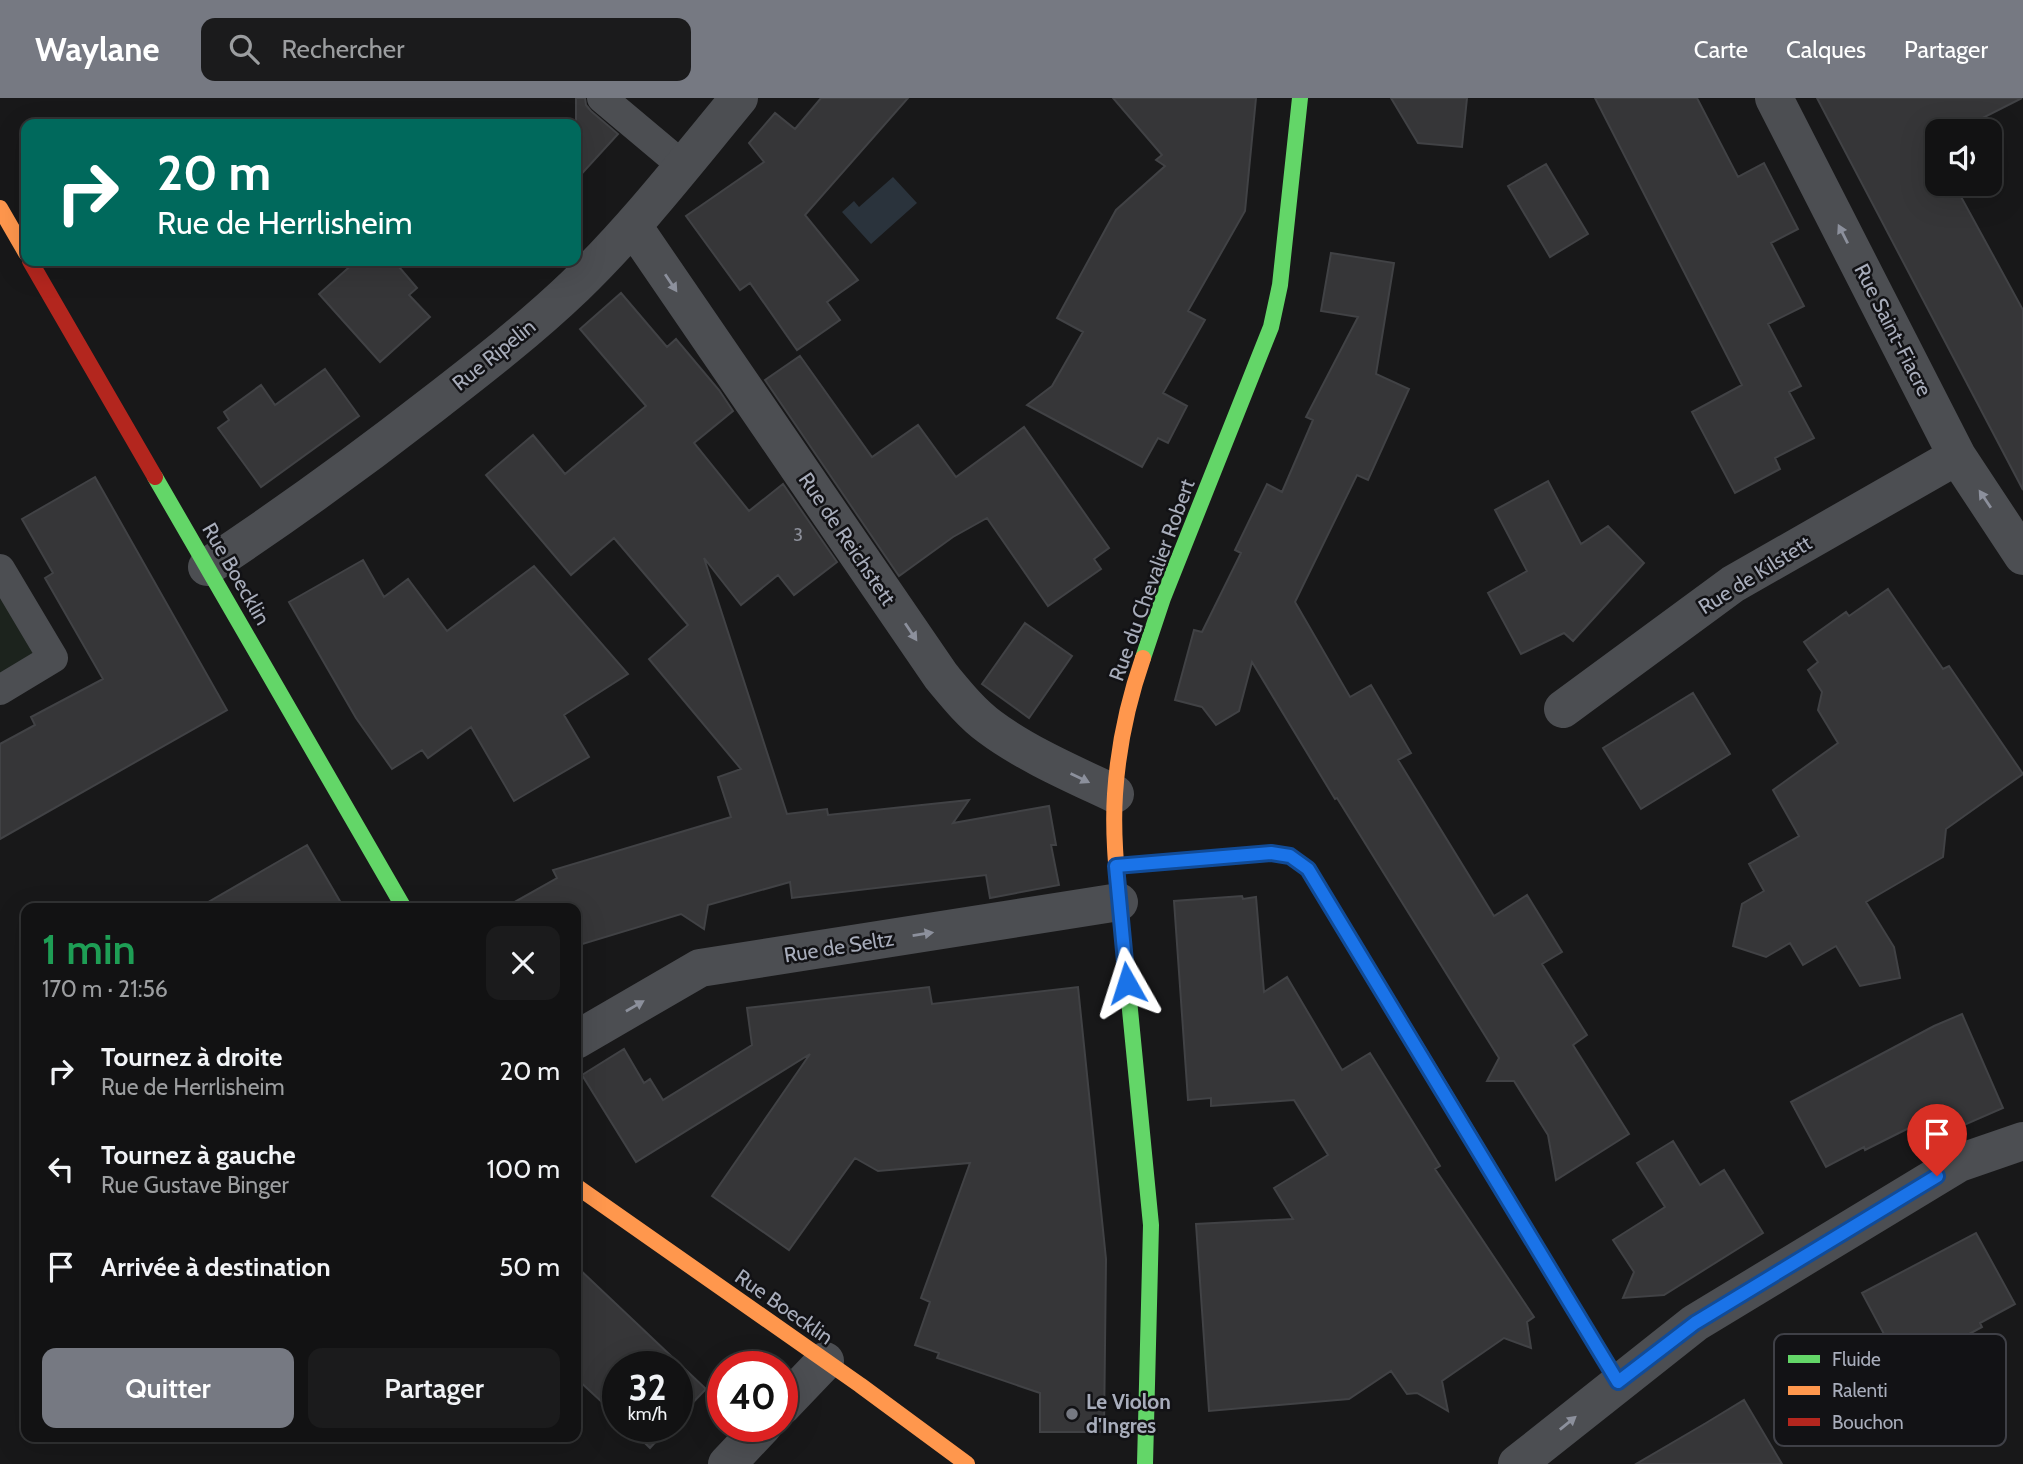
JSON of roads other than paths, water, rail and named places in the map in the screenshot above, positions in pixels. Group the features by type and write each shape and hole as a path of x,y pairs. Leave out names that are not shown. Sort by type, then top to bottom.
{"street":[{"name":"Rue Ripelin","path":"207,567 267,528 508,346 574,287 633,226 739,98"},
{"name":"Rue du Chevalier Robert","path":"1145,1464 1151,1225 1118,884 1115,794 1123,736 1136,678 1163,598 1271,327 1280,285 1300,98"},
{"name":"Rue Saint-Fiacre","path":"1774,98 1957,456 2023,556"},
{"path":"0,208 21,244"},
{"name":"Rue de Reichstett","path":"633,226 941,676 962,702 990,728 1057,767 1115,794"},
{"name":"Rue Boecklin","path":"33,266 401,903"},
{"name":"Rue de Kilstett","path":"1563,709 1733,584 1957,456"},
{"path":"1118,884 1271,853 1290,856 1308,869 1618,1382"},
{"name":"Rue de Seltz","path":"581,1037 700,968 1118,884"},
{"path":"1517,1464 1695,1323 1959,1163 2023,1141"},
{"name":"Rue Boecklin","path":"581,1190 967,1464"},
{"path":"798,1389 825,1361"},
{"path":"727,1464 748,1442"}],"lane":[{"path":"602,98 683,166"},
{"path":"0,569 53,658 0,691"}],"place":[{"name":"Le Violon d'Ingres","path":"1072,1414"}]}
